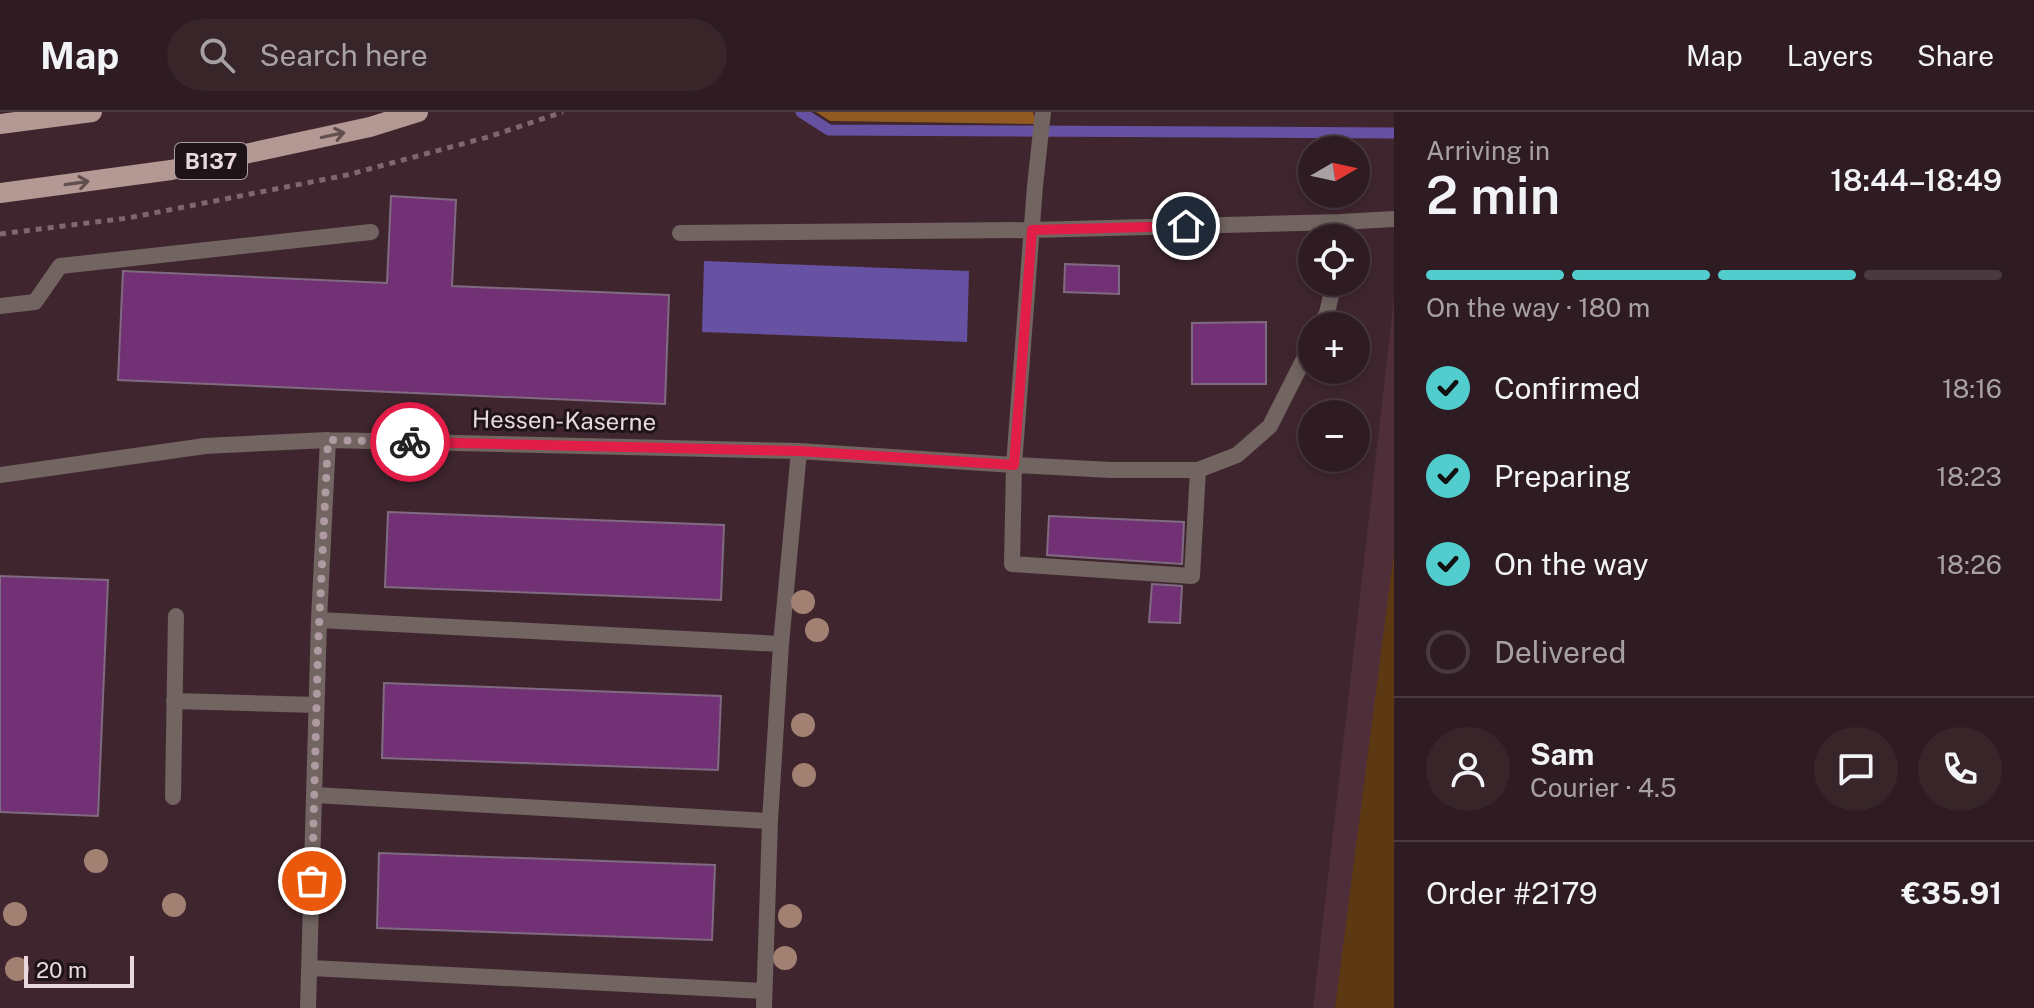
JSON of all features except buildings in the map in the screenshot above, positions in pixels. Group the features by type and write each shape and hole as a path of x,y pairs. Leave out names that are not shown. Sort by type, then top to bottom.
{"main road":[{"path":"0,124 92,112"},
{"name":"B137","path":"0,193 171,170 370,127 418,112"}],"lane":[{"path":"1043,112 1014,465 1012,564 1192,576 1198,470"},
{"path":"1369,224 1394,219"},
{"path":"680,233 1298,230"},
{"path":"0,306 35,302 60,266 371,232"},
{"name":"Hessen-Kaserne","path":"0,475 205,446 328,440 799,451 1111,470 1198,470 1237,455 1270,426 1298,371"},
{"path":"308,1008 316,705 328,440"},
{"path":"310,968 764,1000 770,821 781,644 799,451"},
{"path":"173,797 176,616"},
{"path":"319,620 781,644"},
{"path":"174,701 316,705"},
{"path":"315,795 770,821"}],"path":[{"path":"0,234 155,213 347,175 488,137 563,112"}],"shaded area":[{"path":"816,112 1033,112 1037,124 830,121"},
{"path":"704,261 969,271 967,342 702,332"},
{"path":"1394,298 1394,1008 1313,1008"},
{"path":"1394,552 1394,1008 1335,1008"}],"waterway":[{"path":"801,112 829,130 1394,133"}],"way so far":[{"path":"312,881 318,648 328,440 410,442"}],"route":[{"path":"410,442 799,451 1014,465 1032,230 1186,226"}]}
